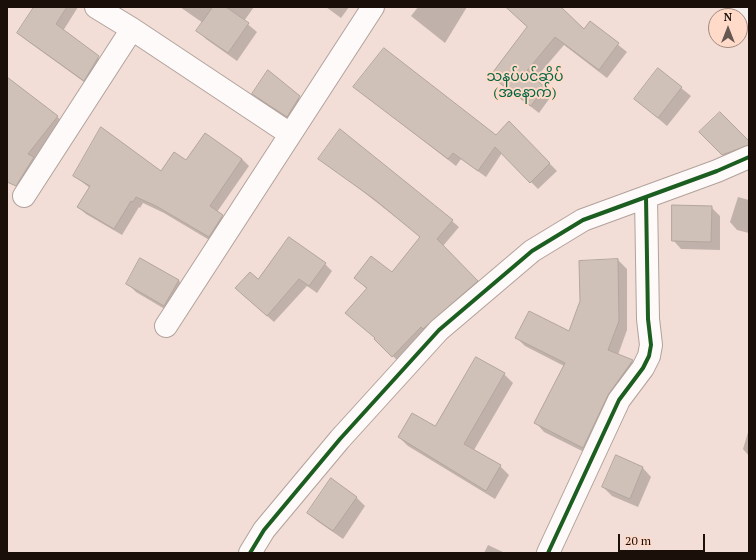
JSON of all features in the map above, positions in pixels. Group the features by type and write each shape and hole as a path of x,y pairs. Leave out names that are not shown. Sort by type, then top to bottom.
{"street":[{"path":"96,7 132,29 290,134"},
{"path":"166,326 373,7"},
{"path":"738,7 749,15"},
{"path":"24,196 132,29"},
{"path":"250,553 264,530 340,439 438,330 532,251 583,220 749,157"},
{"path":"548,553 619,400 643,368 649,356 651,345 648,319 646,197"}],"building":[{"path":"34,7 67,7 56,24 99,56 84,81 17,33"},
{"path":"213,7 226,7 249,23 228,53 196,31"},
{"path":"506,7 561,7 584,29 590,21 619,43 599,70 555,37 526,72 545,87 531,106 490,76 527,27"},
{"path":"384,48 496,135 509,121 550,163 530,183 495,147 478,171 453,153 448,159 353,87"},
{"path":"658,68 682,87 658,118 634,99"},
{"path":"268,70 300,96 287,117 252,94"},
{"path":"7,77 58,116 28,154 34,157 16,186 7,182"},
{"path":"720,112 749,141 749,145 722,155 699,132"},
{"path":"101,127 161,171 174,152 186,160 205,133 242,159 210,206 223,215 209,237 156,206 136,197 133,202 131,201 114,229 77,207 90,186 73,176"},
{"path":"340,129 453,220 437,239 478,281 423,329 421,327 392,357 374,339 375,338 345,313 367,288 354,278 371,256 392,272 420,237 374,199 318,159"},
{"path":"672,205 712,206 711,242 672,241"},
{"path":"289,237 326,263 309,286 299,279 267,316 235,288 250,272 258,279"},
{"path":"140,258 179,280 164,306 126,284"},
{"path":"618,259 619,321 608,350 633,360 608,395 583,448 534,423 565,363 515,338 529,311 569,331 580,301 579,261"},
{"path":"476,357 505,373 464,444 501,465 486,491 398,437 412,413 435,426"},
{"path":"616,455 643,467 630,499 602,487"},
{"path":"331,478 357,497 333,531 307,513"}],"cycle path":[{"path":"250,553 264,530 340,439 439,330 532,251 583,220 717,171 749,157"},
{"path":"548,553 619,400 643,368 649,356 651,345 648,319 646,197"}],"district":[{"name":"သနပ်ပင်ဆိပ် (အနောက်)","path":"525,86"}]}
